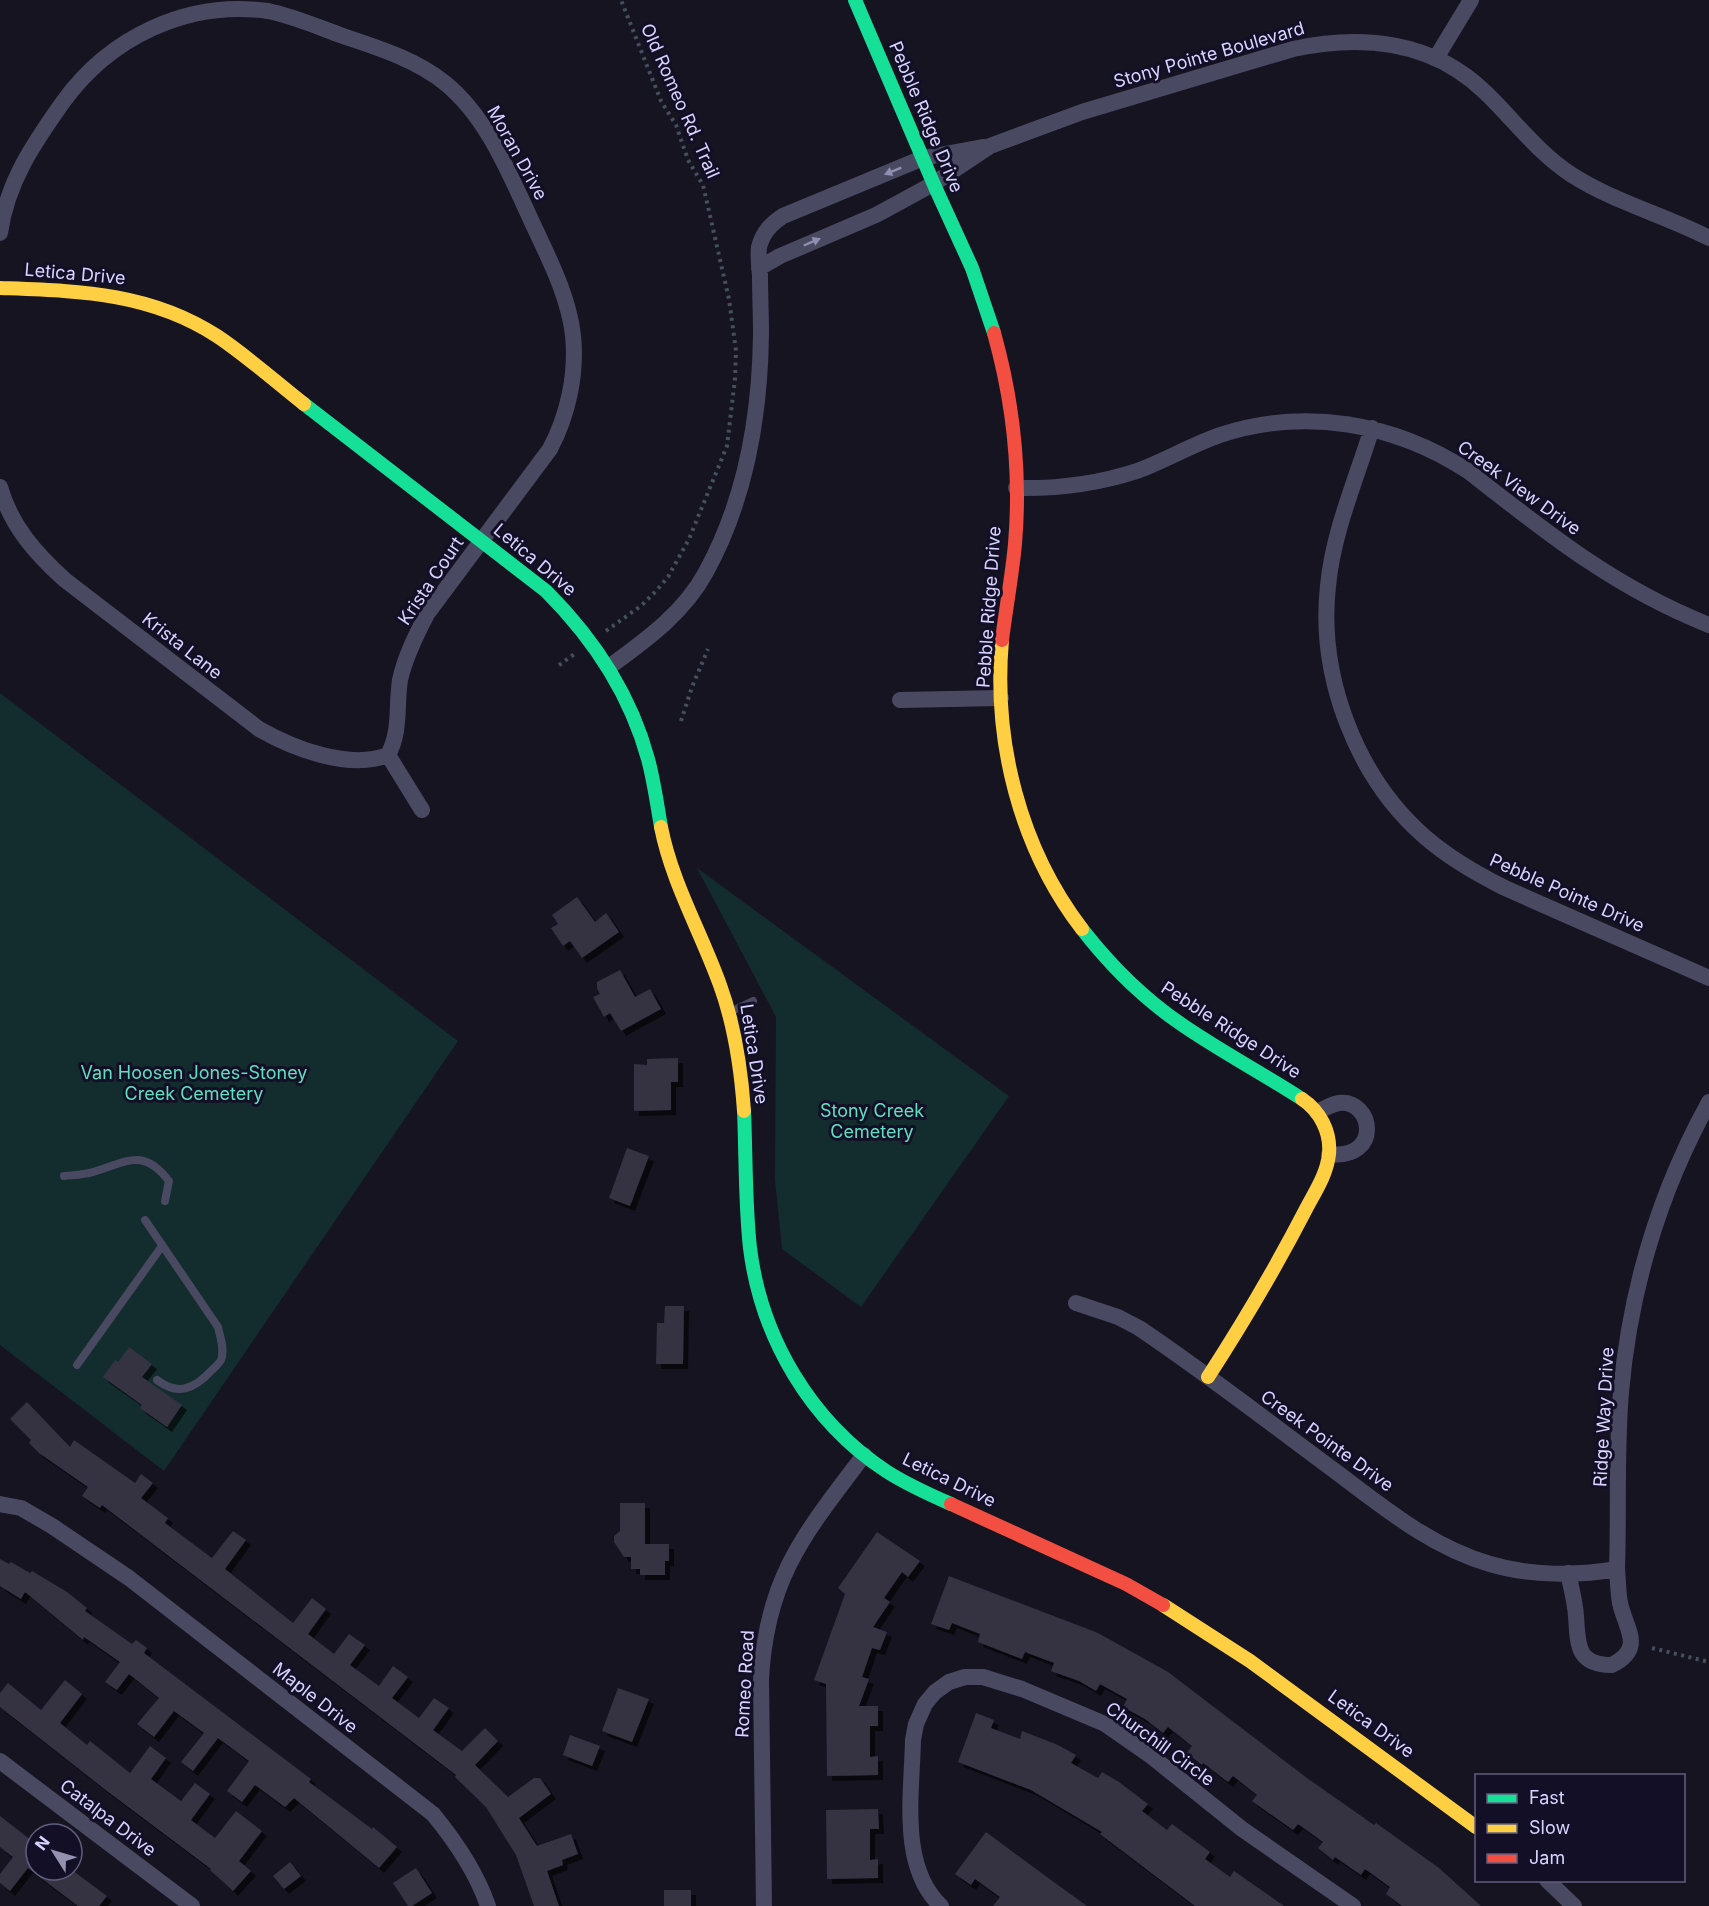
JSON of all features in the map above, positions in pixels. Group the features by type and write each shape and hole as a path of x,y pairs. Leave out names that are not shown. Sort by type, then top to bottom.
{"street":[{"name":"Pebble Ridge Drive","path":"855,0 933,184 972,267 994,329 1002,361 1016,458 1016,488 1015,541 1001,658 1001,698 1006,753 1020,815 1046,875 1075,922 1104,957 1150,1001 1198,1035 1299,1097 1317,1112 1329,1141 1329,1154"},
{"path":"1436,58 1471,0"},
{"name":"Moran Drive","path":"0,233 15,179 37,139 67,96 101,59 135,35 158,24 182,15 227,8 268,11 391,53 429,72 471,110 492,142 563,290 573,335 574,365 571,388 564,420 557,436 535,471 482,541"},
{"name":"Stony Pointe Boulevard","path":"609,667 664,625 681,607 706,573 721,542 746,469 757,413 761,344 759,249 764,234 783,216 923,158 990,146 1082,112 1293,49 1322,43 1366,41 1396,46 1436,58 1478,86 1539,148 1570,174 1610,196 1685,225 1709,238"},
{"name":"Stony Pointe Boulevard","path":"759,268 780,256 876,215 933,184 990,146"},
{"name":"Letica Drive","path":"0,288 85,291 126,297 152,304 218,337 539,586 560,604 609,667 634,717 648,759 673,873 711,960 730,1012 744,1103 750,1247 762,1303 781,1352 801,1387 828,1422 864,1455 901,1480 1126,1584 1206,1630 1254,1662 1475,1826"},
{"name":"Creek View Drive","path":"1016,488 1063,488 1101,481 1138,470 1197,444 1254,425 1301,420 1372,428 1410,440 1450,459 1567,548 1600,570 1660,604 1709,625"},
{"name":"Pebble Pointe Drive","path":"1372,428 1338,532 1328,586 1326,615 1328,651 1341,706 1360,752 1379,785 1423,835 1461,864 1505,888 1709,978"},
{"name":"Krista Lane","path":"0,487 12,519 50,567 259,729 279,741 308,752 365,760 377,759 388,754"},
{"name":"Krista Court","path":"388,754 395,742 398,728 401,679 416,634 482,541"},
{"path":"900,700 1001,698"},
{"path":"388,754 422,810"},
{"name":"Ridge Way Drive","path":"1568,1573 1574,1600 1578,1647 1583,1656 1592,1662 1612,1665 1627,1655 1631,1645 1631,1632 1621,1604 1617,1569 1621,1394 1631,1318 1659,1214 1681,1158 1709,1102"},
{"path":"1208,1377 1254,1306 1289,1244 1327,1164 1329,1154 1343,1155 1354,1152 1366,1137 1365,1119 1360,1110 1353,1105 1341,1103 1317,1112"},
{"name":"Creek Pointe Drive","path":"1076,1304 1118,1317 1139,1328 1388,1510 1443,1546 1491,1565 1534,1572 1568,1573"},
{"name":"Romeo Road","path":"764,1906 761,1680 762,1652 767,1623 777,1590 793,1555 811,1525 864,1455"},
{"name":"Maple Drive","path":"0,1504 21,1508 129,1578 432,1814 459,1848 488,1906"},
{"path":"1568,1573 1593,1573 1617,1569"},
{"name":"Churchill Circle","path":"941,1906 922,1883 912,1847 913,1740 916,1724 925,1704 935,1692 949,1682 965,1677 995,1680 1105,1724 1151,1756 1242,1829 1353,1906"},
{"name":"Catalpa Drive","path":"0,1761 192,1906"},
{"path":"1548,1882 1574,1906"}],"lane":[{"path":"730,1012 753,1001"},
{"path":"64,1176 90,1174 126,1161 142,1159 158,1167 169,1181 165,1201"},
{"path":"146,1220 218,1327 222,1344 221,1360 202,1380 183,1390 167,1387 157,1380"},
{"path":"77,1365 162,1246"}],"path":[{"name":"Old Romeo Rd. Trail","path":"601,634 642,605 656,591 668,578 689,539 727,446 736,351 729,299 703,185 688,160 676,125 661,101 621,0"},
{"path":"559,665 581,649"},
{"path":"681,721 708,649"},
{"path":"1652,1648 1709,1662"}],"green space":[{"name":"Van Hoosen Jones-Stoney Creek Cemetery","path":"0,693 458,1041 164,1471 0,1345"},
{"name":"Stony Creek Cemetery","path":"697,868 1009,1096 861,1307 782,1249 775,1180 776,1017"}],"building":[{"path":"577,897 595,922 606,913 619,932 582,958 570,941 563,946 551,928 558,924 552,915"},
{"path":"620,970 635,997 650,989 661,1009 621,1031 610,1013 604,1017 593,997 600,994 597,982"},
{"path":"678,1058 678,1082 671,1082 671,1110 634,1111 634,1064 647,1065 647,1059"},
{"path":"627,1148 649,1156 630,1206 609,1198"},
{"path":"665,1306 684,1306 683,1364 656,1364 657,1323 664,1323"},
{"path":"129,1347 152,1364 142,1377 182,1405 167,1427 140,1408 142,1405 103,1377 115,1360 118,1362"},
{"path":"27,1402 70,1447 74,1440 135,1483 141,1474 153,1483 141,1498 168,1518 165,1523 212,1558 233,1531 246,1540 225,1569 293,1623 312,1598 326,1609 308,1634 334,1654 349,1634 365,1645 350,1665 379,1686 393,1666 408,1677 392,1698 419,1718 434,1698 449,1708 433,1730 462,1751 485,1728 498,1741 475,1765 508,1797 534,1778 540,1778 551,1794 519,1818 537,1846 571,1834 578,1854 562,1860 563,1865 547,1871 559,1906 534,1906 516,1855 486,1807 455,1777 456,1775 102,1505 100,1508 82,1496 88,1487 39,1453 29,1443 31,1440 10,1419"},
{"path":"620,1503 645,1503 645,1544 669,1544 669,1561 665,1561 665,1575 640,1575 640,1569 631,1569 631,1557 624,1557 614,1542 614,1536 620,1531"},
{"path":"877,1532 920,1561 908,1577 902,1572 884,1598 890,1602 873,1627 887,1632 880,1650 872,1648 862,1677 869,1679 859,1706 878,1706 878,1726 870,1726 870,1757 878,1756 878,1775 827,1776 826,1684 814,1680 845,1594 838,1588"},
{"path":"0,1559 9,1564 11,1562 30,1573 32,1571 67,1592 87,1608 85,1611 132,1644 136,1640 147,1648 144,1653 311,1779 309,1782 372,1829 373,1827 397,1847 379,1868 294,1798 285,1807 255,1785 242,1802 227,1791 249,1761 218,1738 193,1771 181,1762 204,1733 174,1711 154,1737 137,1724 159,1698 129,1674 117,1690 105,1682 120,1662 84,1637 83,1640 25,1592 21,1599 0,1586"},
{"path":"949,1576 1098,1633 1168,1672 1307,1778 1439,1868 1481,1906 1402,1906 1386,1894 1390,1887 1365,1869 1361,1875 1335,1857 1333,1860 1318,1848 1323,1842 1298,1824 1293,1830 1252,1801 1257,1795 1233,1776 1228,1782 1203,1763 1202,1765 1187,1753 1192,1746 1168,1727 1163,1733 1145,1719 1123,1707 1127,1699 1100,1684 1096,1691 1079,1681 1051,1671 1054,1663 1025,1652 1022,1659 978,1642 980,1634 952,1623 949,1630 931,1624"},
{"path":"65,1680 82,1694 60,1723 87,1745 90,1741 130,1773 150,1746 166,1758 151,1779 181,1801 195,1783 210,1794 191,1820 215,1838 236,1811 262,1831 239,1861 251,1871 233,1891 211,1869 0,1707 0,1693 8,1683 41,1710"},
{"path":"618,1688 649,1699 632,1742 602,1731"},
{"path":"976,1713 994,1720 991,1728 1020,1739 1022,1731 1058,1745 1076,1755 1071,1763 1098,1778 1102,1772 1119,1782 1148,1804 1142,1811 1167,1830 1172,1824 1210,1852 1205,1859 1230,1877 1234,1871 1284,1906 1195,1906 1100,1834 1102,1832 1031,1790 958,1762"},
{"path":"570,1735 600,1746 592,1766 563,1755"},
{"path":"878,1809 879,1829 870,1829 870,1860 878,1859 878,1878 827,1879 826,1810"},
{"path":"0,1816 24,1835 24,1873 10,1891 0,1883 0,1874 13,1857 0,1847"},
{"path":"986,1832 1087,1906 993,1906 1000,1897 975,1879 971,1885 955,1874"},
{"path":"290,1862 301,1876 284,1889 273,1876"},
{"path":"416,1868 432,1893 412,1906 408,1906 393,1883"},
{"path":"84,1879 107,1896 99,1906 78,1906 46,1882 84,1882"},
{"path":"664,1890 691,1890 691,1906 664,1906"}],"traffic: fast":[{"path":"855,0 972,268 994,333"},
{"path":"304,404 546,591 580,628 608,668 631,712 648,759 661,827"},
{"path":"1082,929 1128,980 1167,1014 1302,1099"},
{"path":"744,1111 750,1248 765,1313 778,1344 812,1402 834,1428 886,1471 951,1504"}],"traffic: slow":[{"path":"0,288 85,293 139,302 165,310 217,336 304,404"},
{"path":"1002,640 1000,678 1002,717 1015,792 1042,864 1060,898 1082,929"},
{"path":"661,827 679,888 712,965 730,1016 744,1111"},
{"path":"1208,1377 1271,1273 1326,1169 1329,1154 1326,1130 1319,1116 1302,1099"},
{"path":"1163,1605 1250,1661 1475,1826"}],"traffic: jam":[{"path":"994,333 1011,411 1017,491 1015,544 1002,640"},
{"path":"951,1504 1126,1584 1163,1605"}]}
